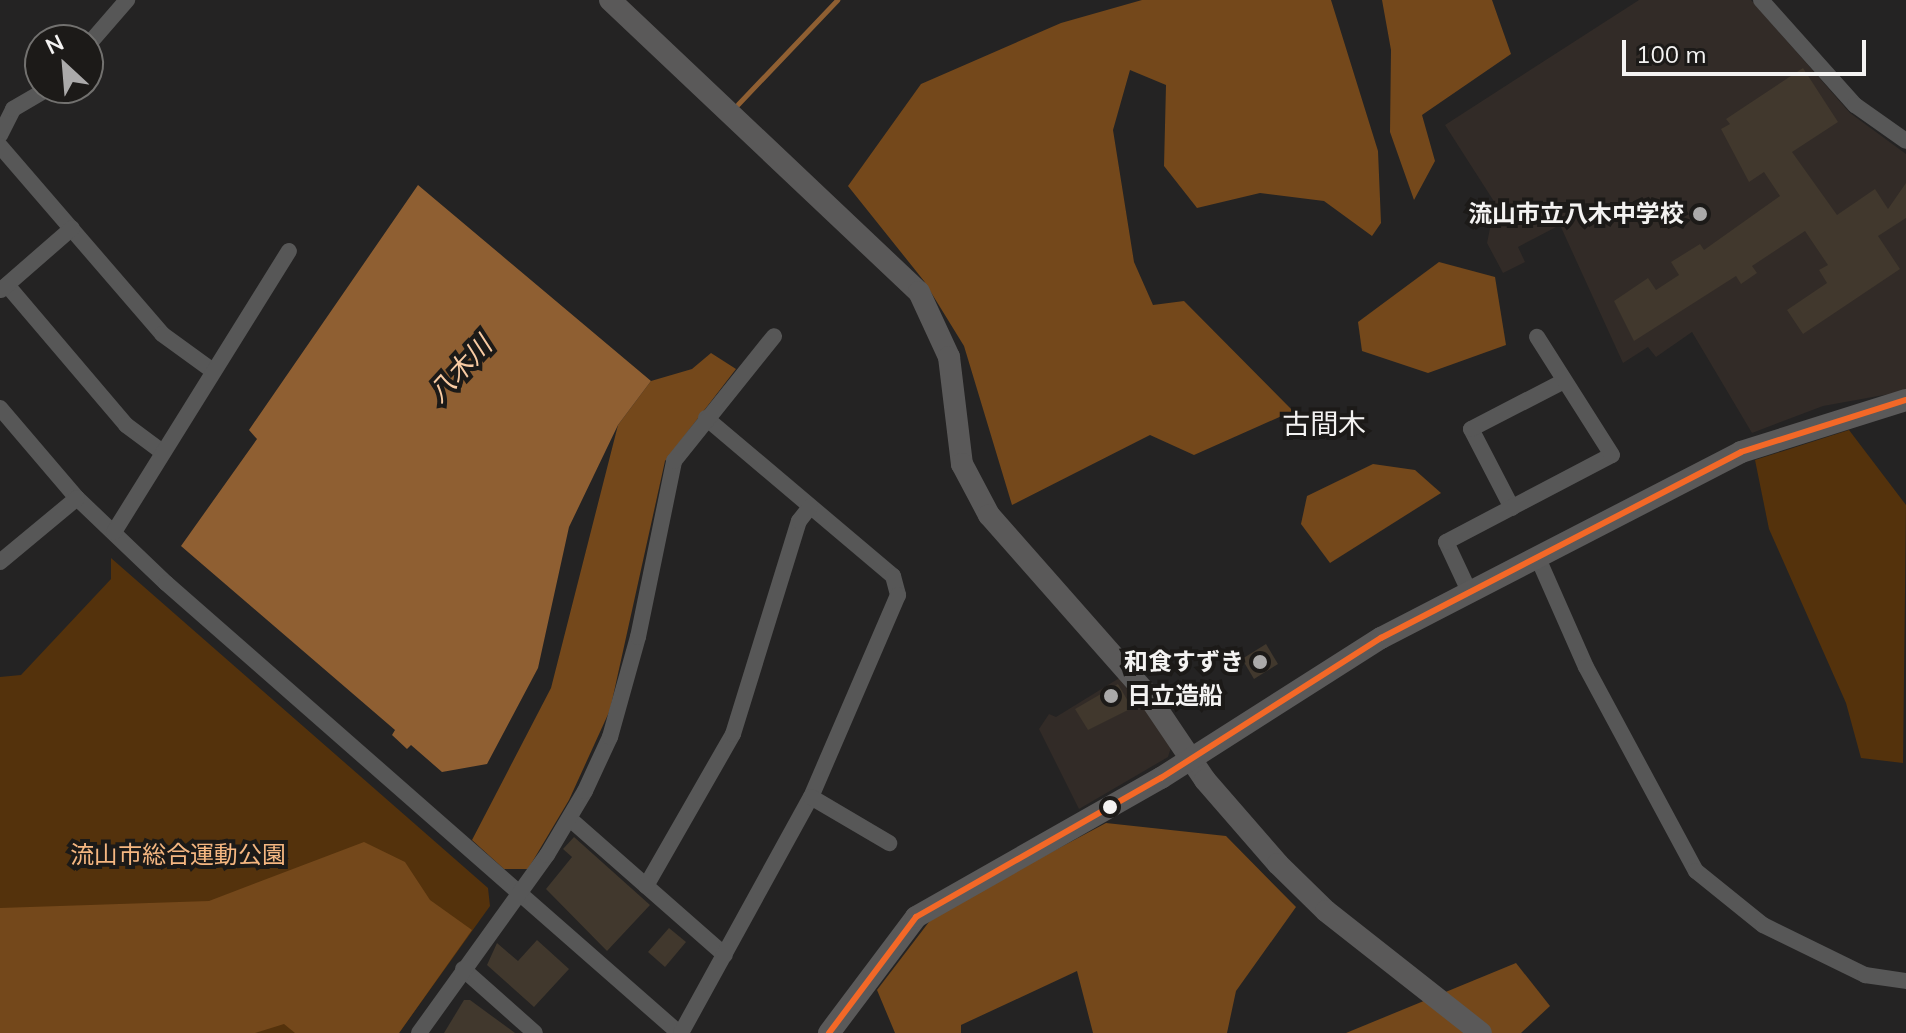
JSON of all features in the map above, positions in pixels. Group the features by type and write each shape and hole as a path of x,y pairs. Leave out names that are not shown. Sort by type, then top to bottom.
{"street":[{"path":"104,27 127,0"},
{"path":"610,0 919,292 949,357 956,441 980,503 1147,694 1190,759 1302,889 1481,1033"},
{"path":"1761,0 1848,98 1906,141"},
{"path":"0,135 13,109 24,103"},
{"path":"0,146 162,334 213,371"},
{"path":"72,228 3,288 126,425 161,451"},
{"path":"114,532 161,451 289,251"},
{"path":"419,1033 570,819 618,709 674,461 774,336"},
{"path":"1469,591 1446,542 1612,455 1537,337"},
{"path":"1512,508 1471,429 1564,381"},
{"path":"829,1033 916,917 1190,759 1381,638 1769,440 1906,400"},
{"path":"0,408 77,498 680,1033 811,797 898,595 893,576 706,418"},
{"path":"0,562 77,498"},
{"path":"646,886 733,734 799,521 810,507"},
{"path":"1537,556 1586,667 1696,871 1763,925 1865,975 1906,981"},
{"path":"811,797 889,843"},
{"path":"570,819 725,955"},
{"path":"463,969 535,1033"}],"shaded area":[{"path":"1142,0 1331,0 1378,151 1381,223 1372,236 1324,201 1260,193 1197,208 1164,166 1166,85 1130,70 1113,130 1134,262 1153,305 1184,301 1293,411 1194,455 1150,435 1012,505 964,346 924,281 848,186 921,84 1061,23"},
{"path":"1382,0 1492,0 1511,54 1422,115 1435,161 1414,200 1390,132 1391,50"},
{"name":"流山市立八木中学校","path":"1639,0 1751,0 1850,113 1906,154 1906,391 1823,406 1752,433 1692,332 1656,357 1648,347 1623,363 1560,225 1518,247 1525,262 1503,273 1487,243 1495,203 1445,125"},
{"path":"1439,262 1495,277 1506,345 1428,373 1362,351 1358,322"},
{"path":"711,353 736,369 665,461 610,710 569,800 528,869 504,869 472,840 551,688 618,425 651,381 692,369"},
{"path":"1373,464 1415,470 1441,493 1330,563 1301,524 1307,496"},
{"path":"1121,677 1172,744 1168,757 1079,809 1039,729 1049,714 1056,717"},
{"path":"1106,823 1226,836 1296,907 1236,991 1227,1033 1093,1033 1077,971 961,1025 961,1033 895,1033 877,990 935,914"},
{"path":"364,842 405,862 430,900 472,930 399,1033 295,1033 284,1024 255,1033 0,1033 0,908 209,901"},
{"path":"1516,963 1550,1006 1521,1033 1346,1033"}],"green space":[{"path":"1849,430 1906,505 1903,763 1861,758 1846,703 1769,529 1755,460"},
{"name":"流山市総合運動公園","path":"111,558 488,888 490,906 399,1033 0,1033 0,677 21,675 111,579"}],"water":[{"path":"418,185 651,381 618,425 569,527 538,668 487,764 442,772 411,745 407,749 392,735 395,730 181,546 257,439 249,430"}],"building":[{"path":"1803,68 1838,122 1792,152 1837,215 1875,189 1888,209 1906,183 1906,218 1878,236 1900,269 1803,334 1787,310 1827,283 1819,270 1828,265 1805,231 1752,266 1757,273 1741,284 1736,276 1634,341 1614,301 1648,278 1656,290 1679,275 1671,262 1700,244 1704,250 1780,196 1764,172 1749,182 1721,129 1730,124 1726,119"},
{"name":"和食すずき","path":"1266,644 1278,664 1254,679 1242,659"},
{"name":"日立造船","path":"1118,684 1132,708 1088,730 1075,709"},
{"path":"574,837 650,905 607,951 546,889 572,857 563,849"},
{"path":"669,928 686,942 665,967 648,952"},
{"path":"537,940 569,969 534,1007 487,965 497,943 518,961"},
{"path":"464,1000 470,1000 515,1033 444,1033"}],"waterway":[{"name":"八木川","path":"738,104 837,0"}],"transit line":[{"path":"829,1033 916,917 1161,778 1381,638 1741,452 1906,400"}],"place":[{"name":"流山市立八木中学校","path":"1700,214"},
{"name":"和食すずき","path":"1260,662"},
{"name":"日立造船","path":"1111,696"}],"district":[{"name":"古間木","path":"1324,424"}]}
